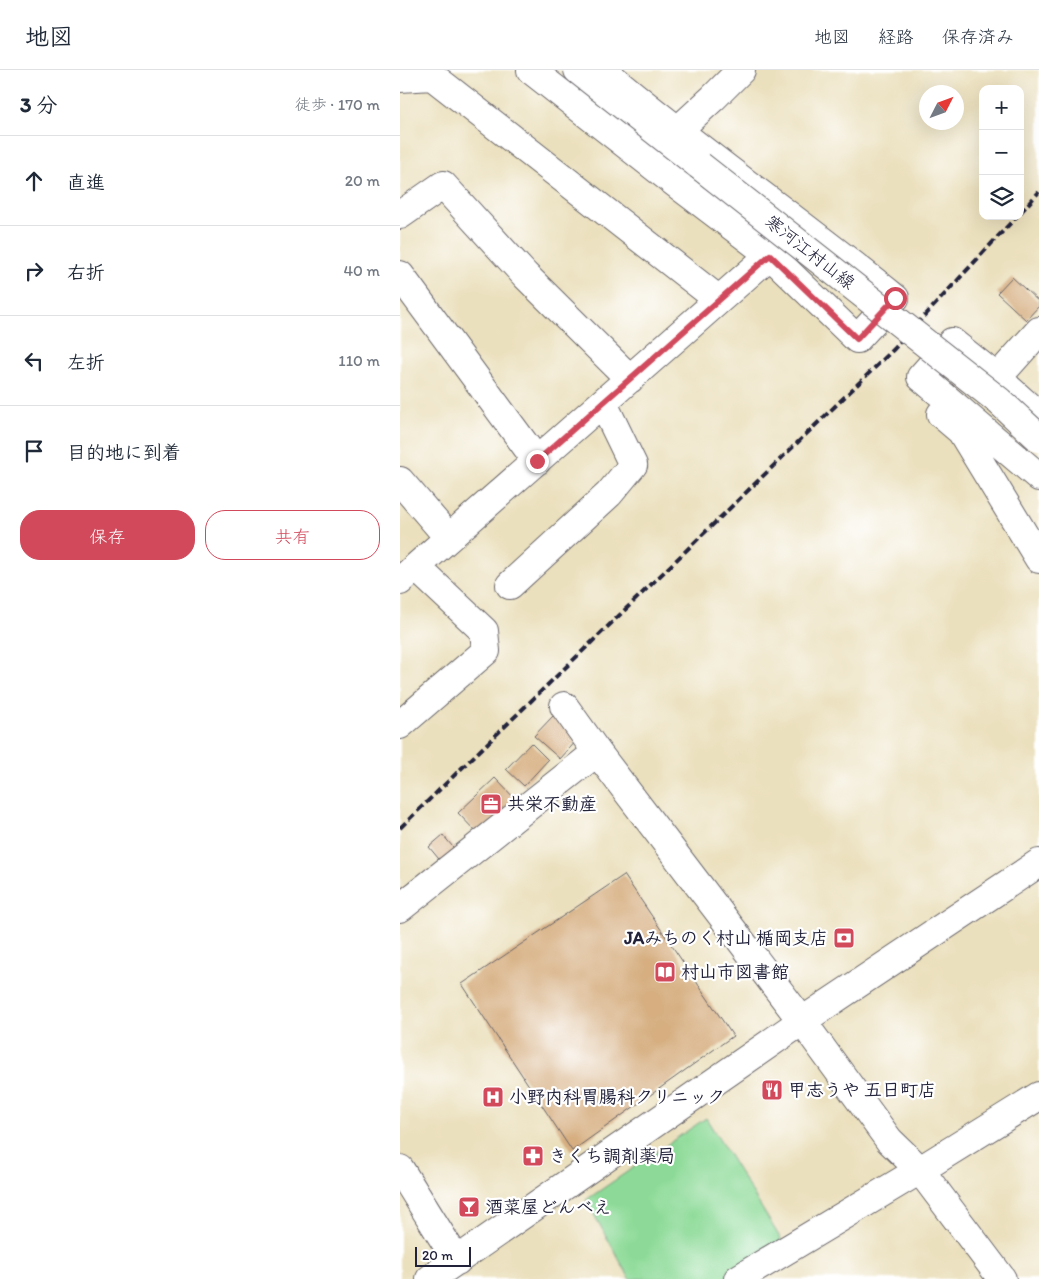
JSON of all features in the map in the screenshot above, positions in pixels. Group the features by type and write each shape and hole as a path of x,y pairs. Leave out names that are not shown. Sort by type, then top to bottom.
{"street":[{"path":"531,70 770,255 857,339 895,298 851,262 645,106 604,70"},
{"name":"寒河江村山線","path":"578,70 999,401 1039,438"},
{"path":"677,131 741,70"},
{"path":"400,78 432,76 720,300"},
{"path":"400,215 443,185 525,275 630,379"},
{"path":"400,725 486,651 484,630 408,574 770,255"},
{"path":"400,275 537,461"},
{"path":"997,378 1039,331"},
{"path":"1039,416 997,378 952,342 921,377 963,423 1039,559"},
{"path":"904,381 1039,477"},
{"path":"510,585 609,494 633,465 603,403"},
{"path":"400,481 449,538"},
{"path":"564,706 802,1021 888,1140 920,1170 1002,1279"},
{"path":"400,908 597,752"},
{"path":"430,1279 802,1021 1039,863"},
{"path":"738,1279 1039,1096"},
{"path":"400,1169 457,1262"}],"green space":[{"path":"706,1118 784,1244 724,1279 630,1279 586,1200"}],"building":[{"path":"1012,277 1039,302 1039,306 1026,320 997,293"},
{"path":"553,716 578,739 560,759 534,736"},
{"path":"531,743 548,760 524,786 506,769"},
{"path":"495,778 521,805 477,833 458,813"},
{"path":"443,835 457,852 443,864 429,847"},
{"path":"624,875 733,1036 572,1151 462,984"}],"railway":[{"path":"1024,209 1039,192"},
{"path":"400,828 894,349 1013,220"}],"place":[{"name":"共栄不動産","path":"491,804"},
{"name":"JAみちのく村山 楯岡支店","path":"844,938"},
{"name":"村山市図書館","path":"665,972"},
{"name":"甲志うや 五日町店","path":"772,1090"},
{"name":"小野内科胃腸科クリニック","path":"493,1097"},
{"name":"きくち調剤薬局","path":"533,1156"},
{"name":"酒菜屋どんべえ","path":"469,1207"}],"route":[{"path":"537,461 770,255 857,339 895,298"}]}
